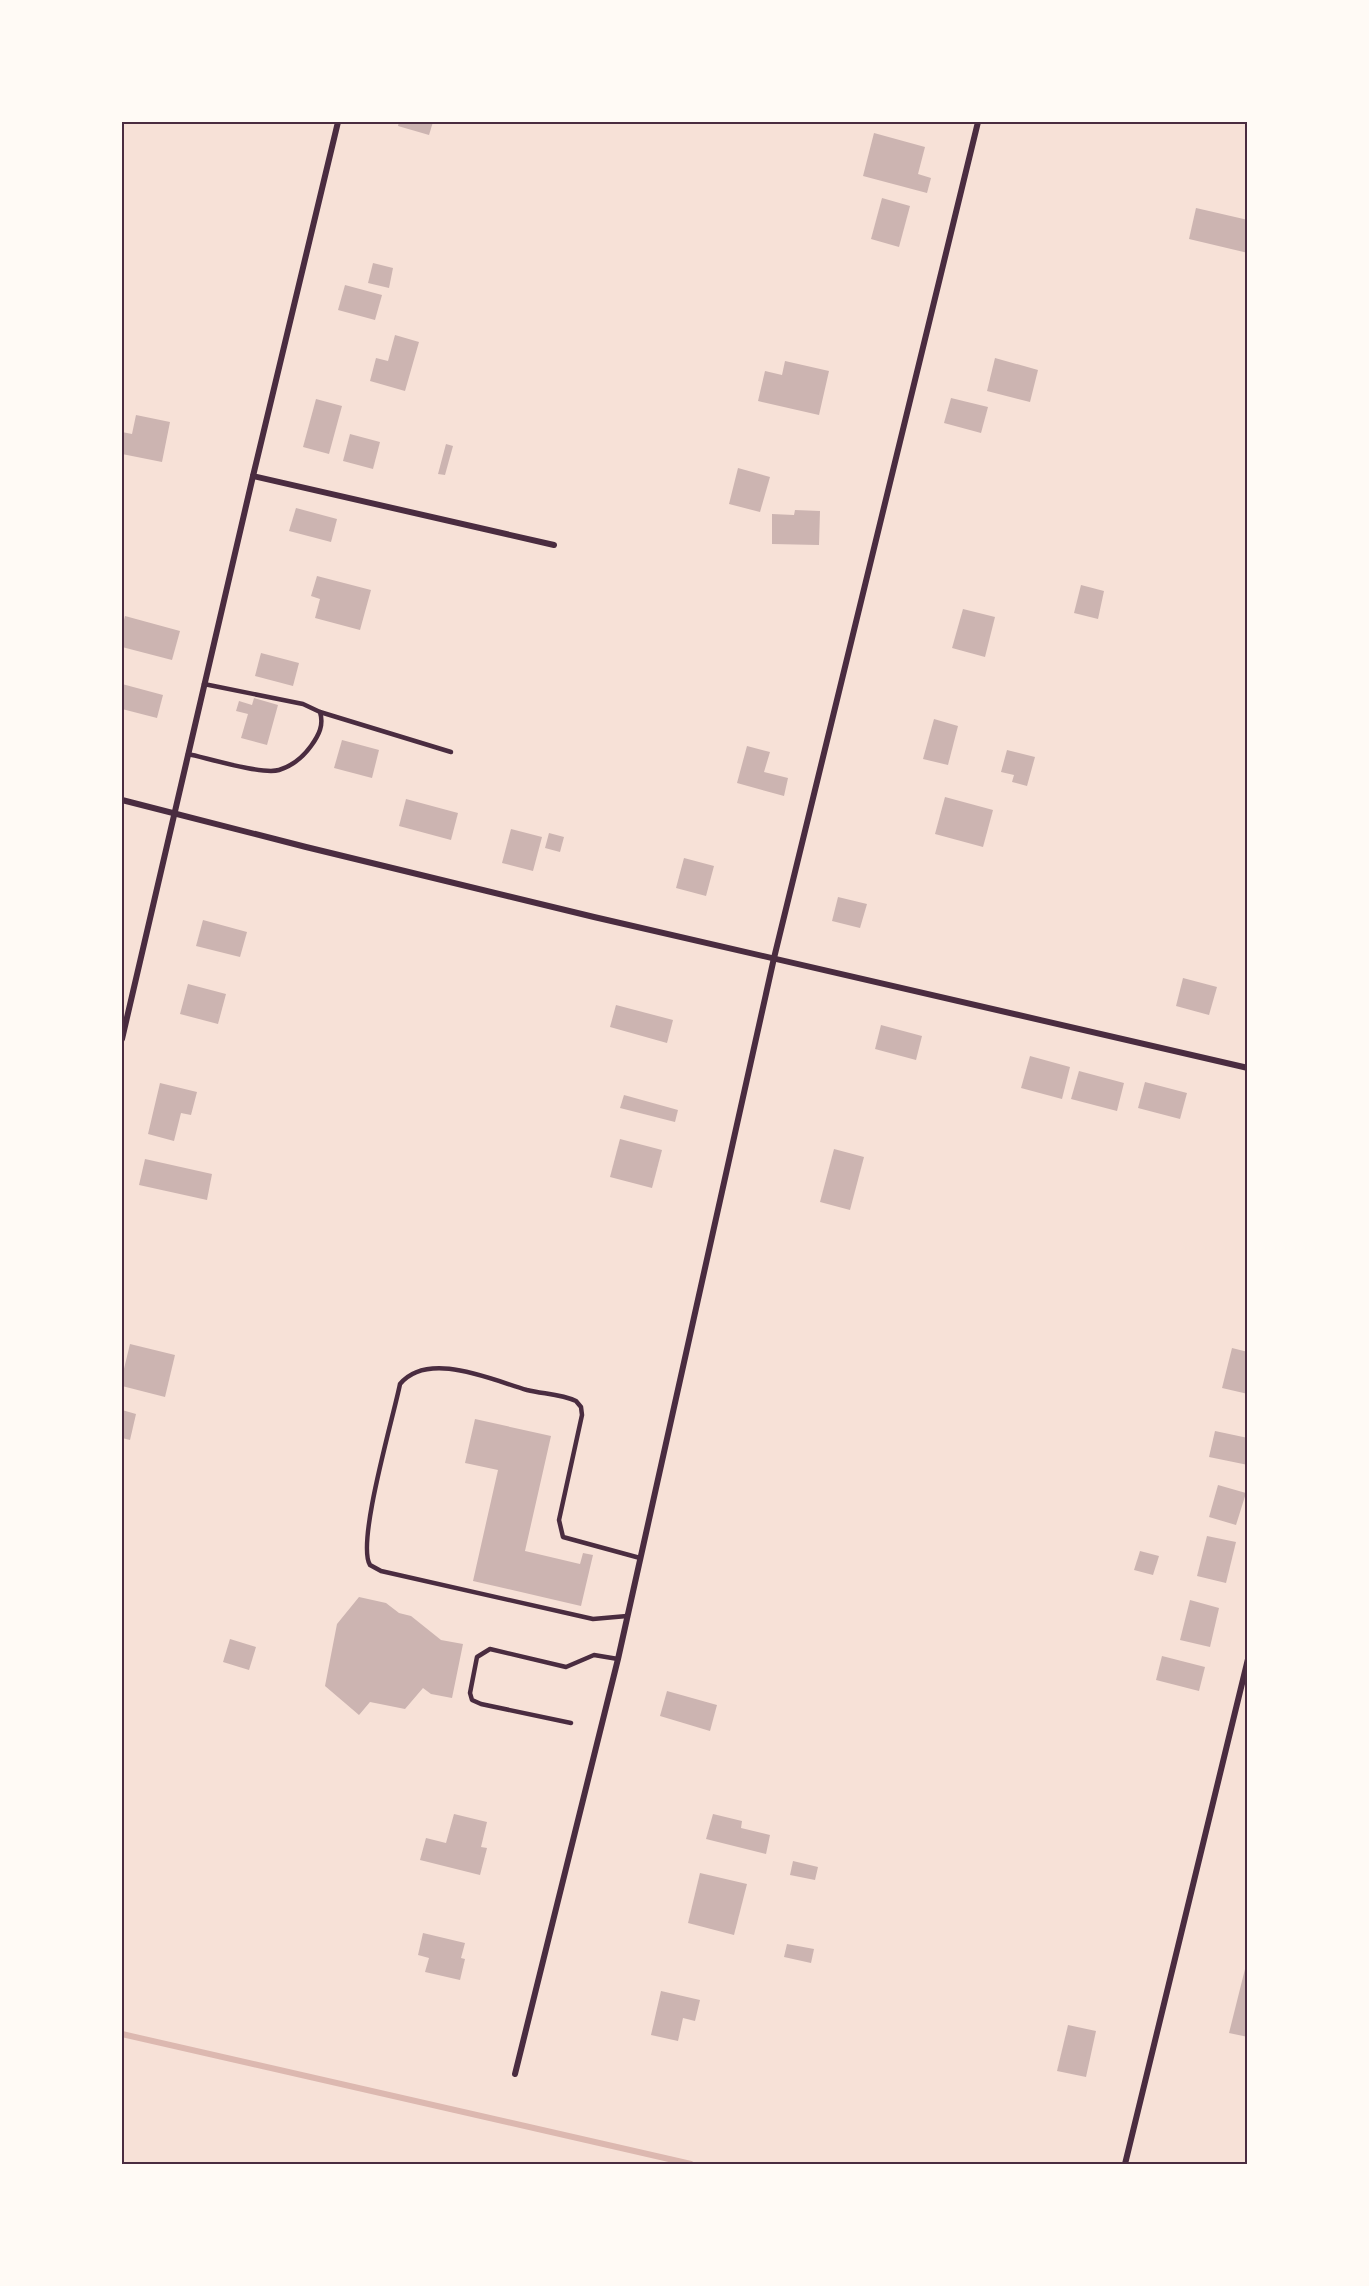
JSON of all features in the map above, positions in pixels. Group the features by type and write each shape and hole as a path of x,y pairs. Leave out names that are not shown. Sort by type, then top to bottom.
{"street":[{"path":"122,1038 252,476 338,122"},
{"path":"515,2074 618,1659 774,958 978,122"},
{"path":"252,476 554,545"},
{"path":"122,800 317,850 1248,1068"},
{"path":"1125,2164 1248,1659"}],"lane":[{"path":"204,684 303,704 320,712 451,752"},
{"path":"188,754 261,770 277,771 294,763 315,742 320,732 322,719 320,712"},
{"path":"627,1616 593,1619 392,1573 370,1565 365,1555 372,1510 400,1384 414,1372 454,1368 576,1401 581,1407 582,1415 559,1520 560,1530 563,1537 640,1558"},
{"path":"571,1723 481,1704 472,1700 470,1693 477,1657 490,1649 566,1667 594,1655 618,1659"}],"building":[{"path":"399,122 433,122 429,135 398,126"},
{"path":"874,133 925,147 918,174 931,178 927,193 863,176"},
{"path":"882,198 910,206 899,247 871,239"},
{"path":"1196,208 1248,220 1248,253 1189,239"},
{"path":"373,263 393,268 389,288 368,283"},
{"path":"345,285 382,295 375,320 338,310"},
{"path":"395,335 419,342 405,391 370,381 376,358 388,361"},
{"path":"995,358 1038,370 1030,402 987,391"},
{"path":"785,361 829,371 819,415 758,401 765,371 782,375"},
{"path":"951,398 988,407 981,433 944,423"},
{"path":"316,399 342,406 329,454 303,447"},
{"path":"136,415 170,422 162,462 122,454 122,432 132,434"},
{"path":"350,434 380,442 373,469 343,461"},
{"path":"446,444 453,446 445,475 438,474"},
{"path":"738,468 770,477 760,512 729,504"},
{"path":"296,508 337,519 331,542 289,531"},
{"path":"795,510 820,511 819,545 772,544 772,514 794,515"},
{"path":"317,576 371,590 360,630 315,618 320,599 311,596"},
{"path":"1081,585 1104,591 1098,619 1074,613"},
{"path":"963,609 995,617 985,657 952,648"},
{"path":"125,616 180,631 172,660 122,647 122,628"},
{"path":"261,653 299,663 293,686 255,676"},
{"path":"122,684 163,695 157,718 122,709"},
{"path":"254,698 278,705 267,745 241,738 248,714 236,711 239,701 252,705"},
{"path":"934,719 958,726 948,765 923,759"},
{"path":"342,740 379,750 372,778 334,768"},
{"path":"747,746 770,752 764,772 788,778 784,796 737,783"},
{"path":"1007,750 1035,757 1027,786 1012,782 1014,775 1001,772"},
{"path":"945,797 993,810 983,847 935,834"},
{"path":"406,799 458,813 451,840 399,826"},
{"path":"511,829 542,837 533,871 502,863"},
{"path":"549,833 564,837 560,852 545,848"},
{"path":"684,858 714,866 706,896 676,888"},
{"path":"838,897 867,904 860,928 832,921"},
{"path":"203,920 247,932 240,957 196,946"},
{"path":"1183,978 1217,987 1209,1015 1176,1006"},
{"path":"188,984 226,994 218,1024 180,1014"},
{"path":"616,1005 673,1020 667,1043 610,1027"},
{"path":"881,1025 922,1036 916,1060 875,1049"},
{"path":"1030,1056 1070,1067 1062,1099 1021,1088"},
{"path":"1079,1071 1124,1083 1117,1111 1071,1099"},
{"path":"1145,1082 1187,1093 1180,1119 1138,1108"},
{"path":"160,1083 197,1092 191,1115 181,1113 174,1141 148,1134"},
{"path":"624,1095 678,1110 675,1122 620,1108"},
{"path":"620,1139 662,1150 652,1188 610,1177"},
{"path":"834,1149 864,1157 850,1210 820,1202"},
{"path":"145,1159 212,1174 207,1200 139,1185"},
{"path":"130,1344 175,1355 165,1397 122,1386"},
{"path":"1232,1348 1248,1352 1248,1394 1222,1388"},
{"path":"122,1410 136,1414 130,1440 122,1438"},
{"path":"475,1419 551,1436 525,1551 580,1564 583,1553 593,1555 581,1606 473,1581 498,1470 465,1463"},
{"path":"1215,1431 1248,1438 1248,1465 1209,1457"},
{"path":"1218,1485 1246,1493 1236,1525 1209,1517"},
{"path":"1207,1536 1236,1542 1226,1583 1197,1576"},
{"path":"1140,1551 1159,1556 1153,1575 1134,1570"},
{"path":"359,1597 386,1603 399,1613 411,1616 441,1640 463,1644 452,1698 431,1694 423,1688 405,1709 370,1702 359,1715 325,1686 337,1624"},
{"path":"1190,1600 1219,1608 1210,1647 1180,1640"},
{"path":"230,1639 256,1647 249,1670 223,1662"},
{"path":"1162,1656 1205,1667 1199,1691 1156,1680"},
{"path":"667,1691 717,1705 710,1731 660,1716"},
{"path":"454,1814 487,1822 481,1847 487,1848 480,1875 420,1860 426,1838 446,1843"},
{"path":"713,1814 742,1821 741,1828 770,1835 766,1854 706,1839"},
{"path":"793,1861 818,1867 815,1880 790,1875"},
{"path":"700,1873 747,1884 734,1935 688,1923"},
{"path":"423,1933 465,1943 461,1958 465,1959 460,1980 425,1972 429,1958 418,1955"},
{"path":"787,1944 814,1949 811,1963 784,1957"},
{"path":"1248,1961 1248,2037 1229,2033"},
{"path":"661,1991 700,2000 695,2021 683,2018 678,2041 651,2035"},
{"path":"1068,2025 1096,2031 1086,2077 1057,2071"}],"waterway":[{"path":"122,2034 691,2164"}]}
